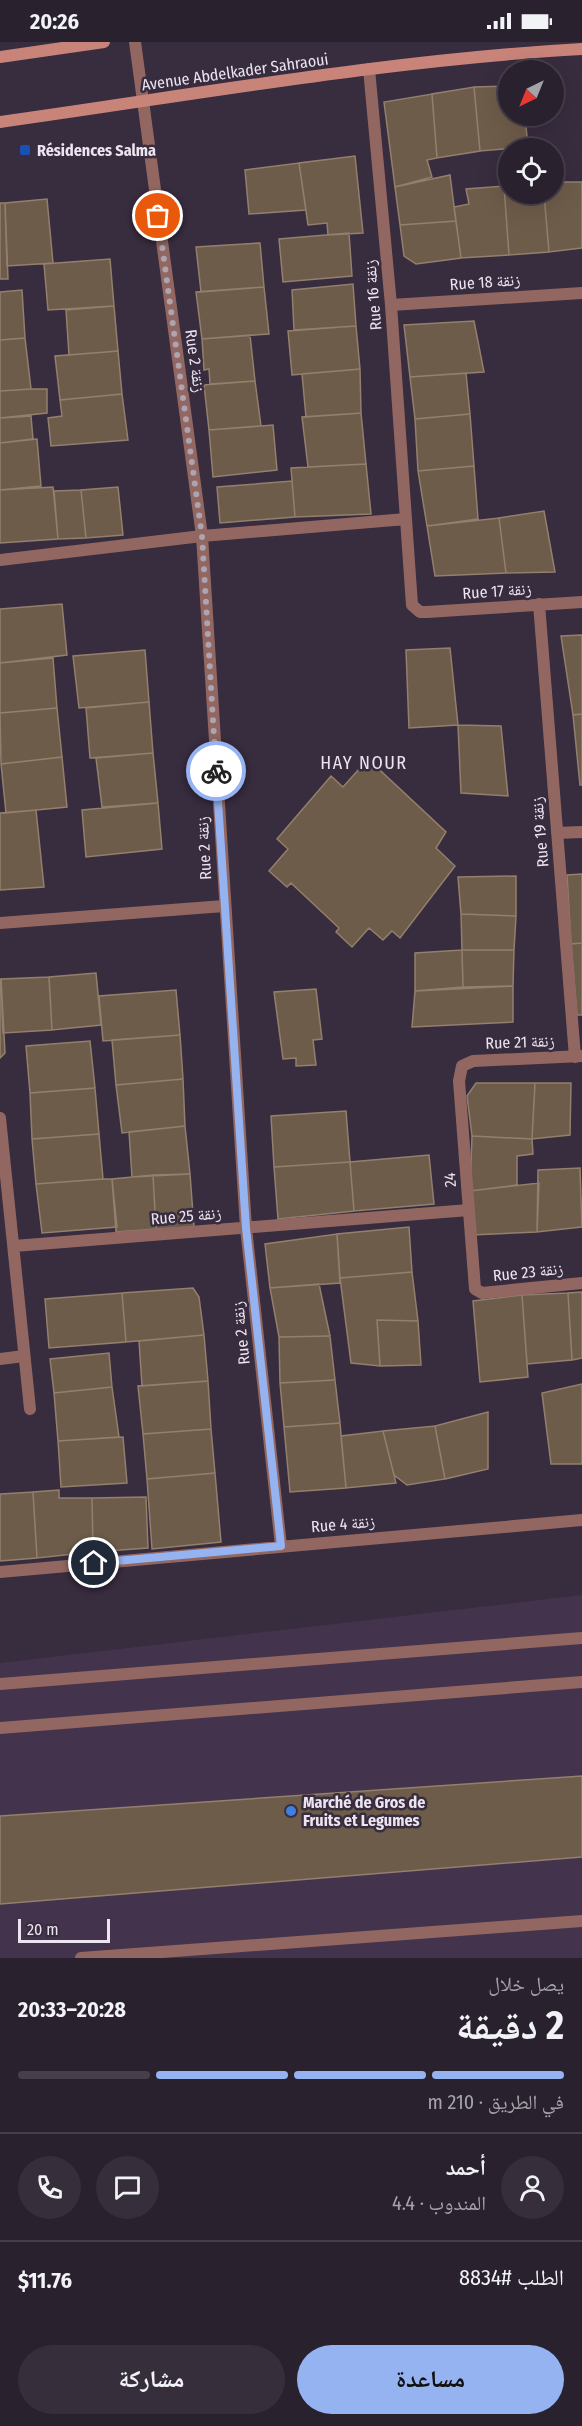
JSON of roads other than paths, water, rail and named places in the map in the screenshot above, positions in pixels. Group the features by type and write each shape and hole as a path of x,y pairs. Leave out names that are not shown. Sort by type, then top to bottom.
{"main road":[{"path":"0,57 104,42"},
{"name":"Avenue Abdelkader Sahraoui","path":"0,122 369,69 512,53 582,49"}],"street":[{"name":"Rue 2 زنقة","path":"135,42 202,536 246,1228 281,1546"},
{"name":"Rue 16 زنقة","path":"369,69 390,305 410,598 416,609"},
{"name":"Rue 18 زنقة","path":"390,305 582,293"},
{"path":"0,560 202,536 406,519"},
{"name":"Rue 17 زنقة","path":"416,609 427,612 582,602"},
{"name":"Rue 19 زنقة","path":"539,604 557,833 579,1056"},
{"path":"557,833 582,832"},
{"path":"0,923 224,906"},
{"name":"Rue 21 زنقة","path":"462,1066 473,1061 579,1056"},
{"name":"24","path":"462,1066 459,1081 475,1285 478,1291"},
{"path":"0,1118 30,1409"},
{"name":"Rue 25 زنقة","path":"14,1246 469,1210"},
{"name":"Rue 23 زنقة","path":"478,1291 483,1293 582,1283"},
{"path":"0,1359 24,1356"},
{"name":"Rue 4 زنقة","path":"0,1572 582,1520"},
{"path":"0,1684 582,1638"},
{"path":"0,1728 582,1682"},
{"path":"81,1958 582,1921"}],"place":[{"name":"Résidences Salma","path":"25,150"},
{"name":"Marché de Gros de Fruits et Legumes","path":"291,1811"}],"district":[{"name":"HAY NOUR","path":"364,763"}]}
